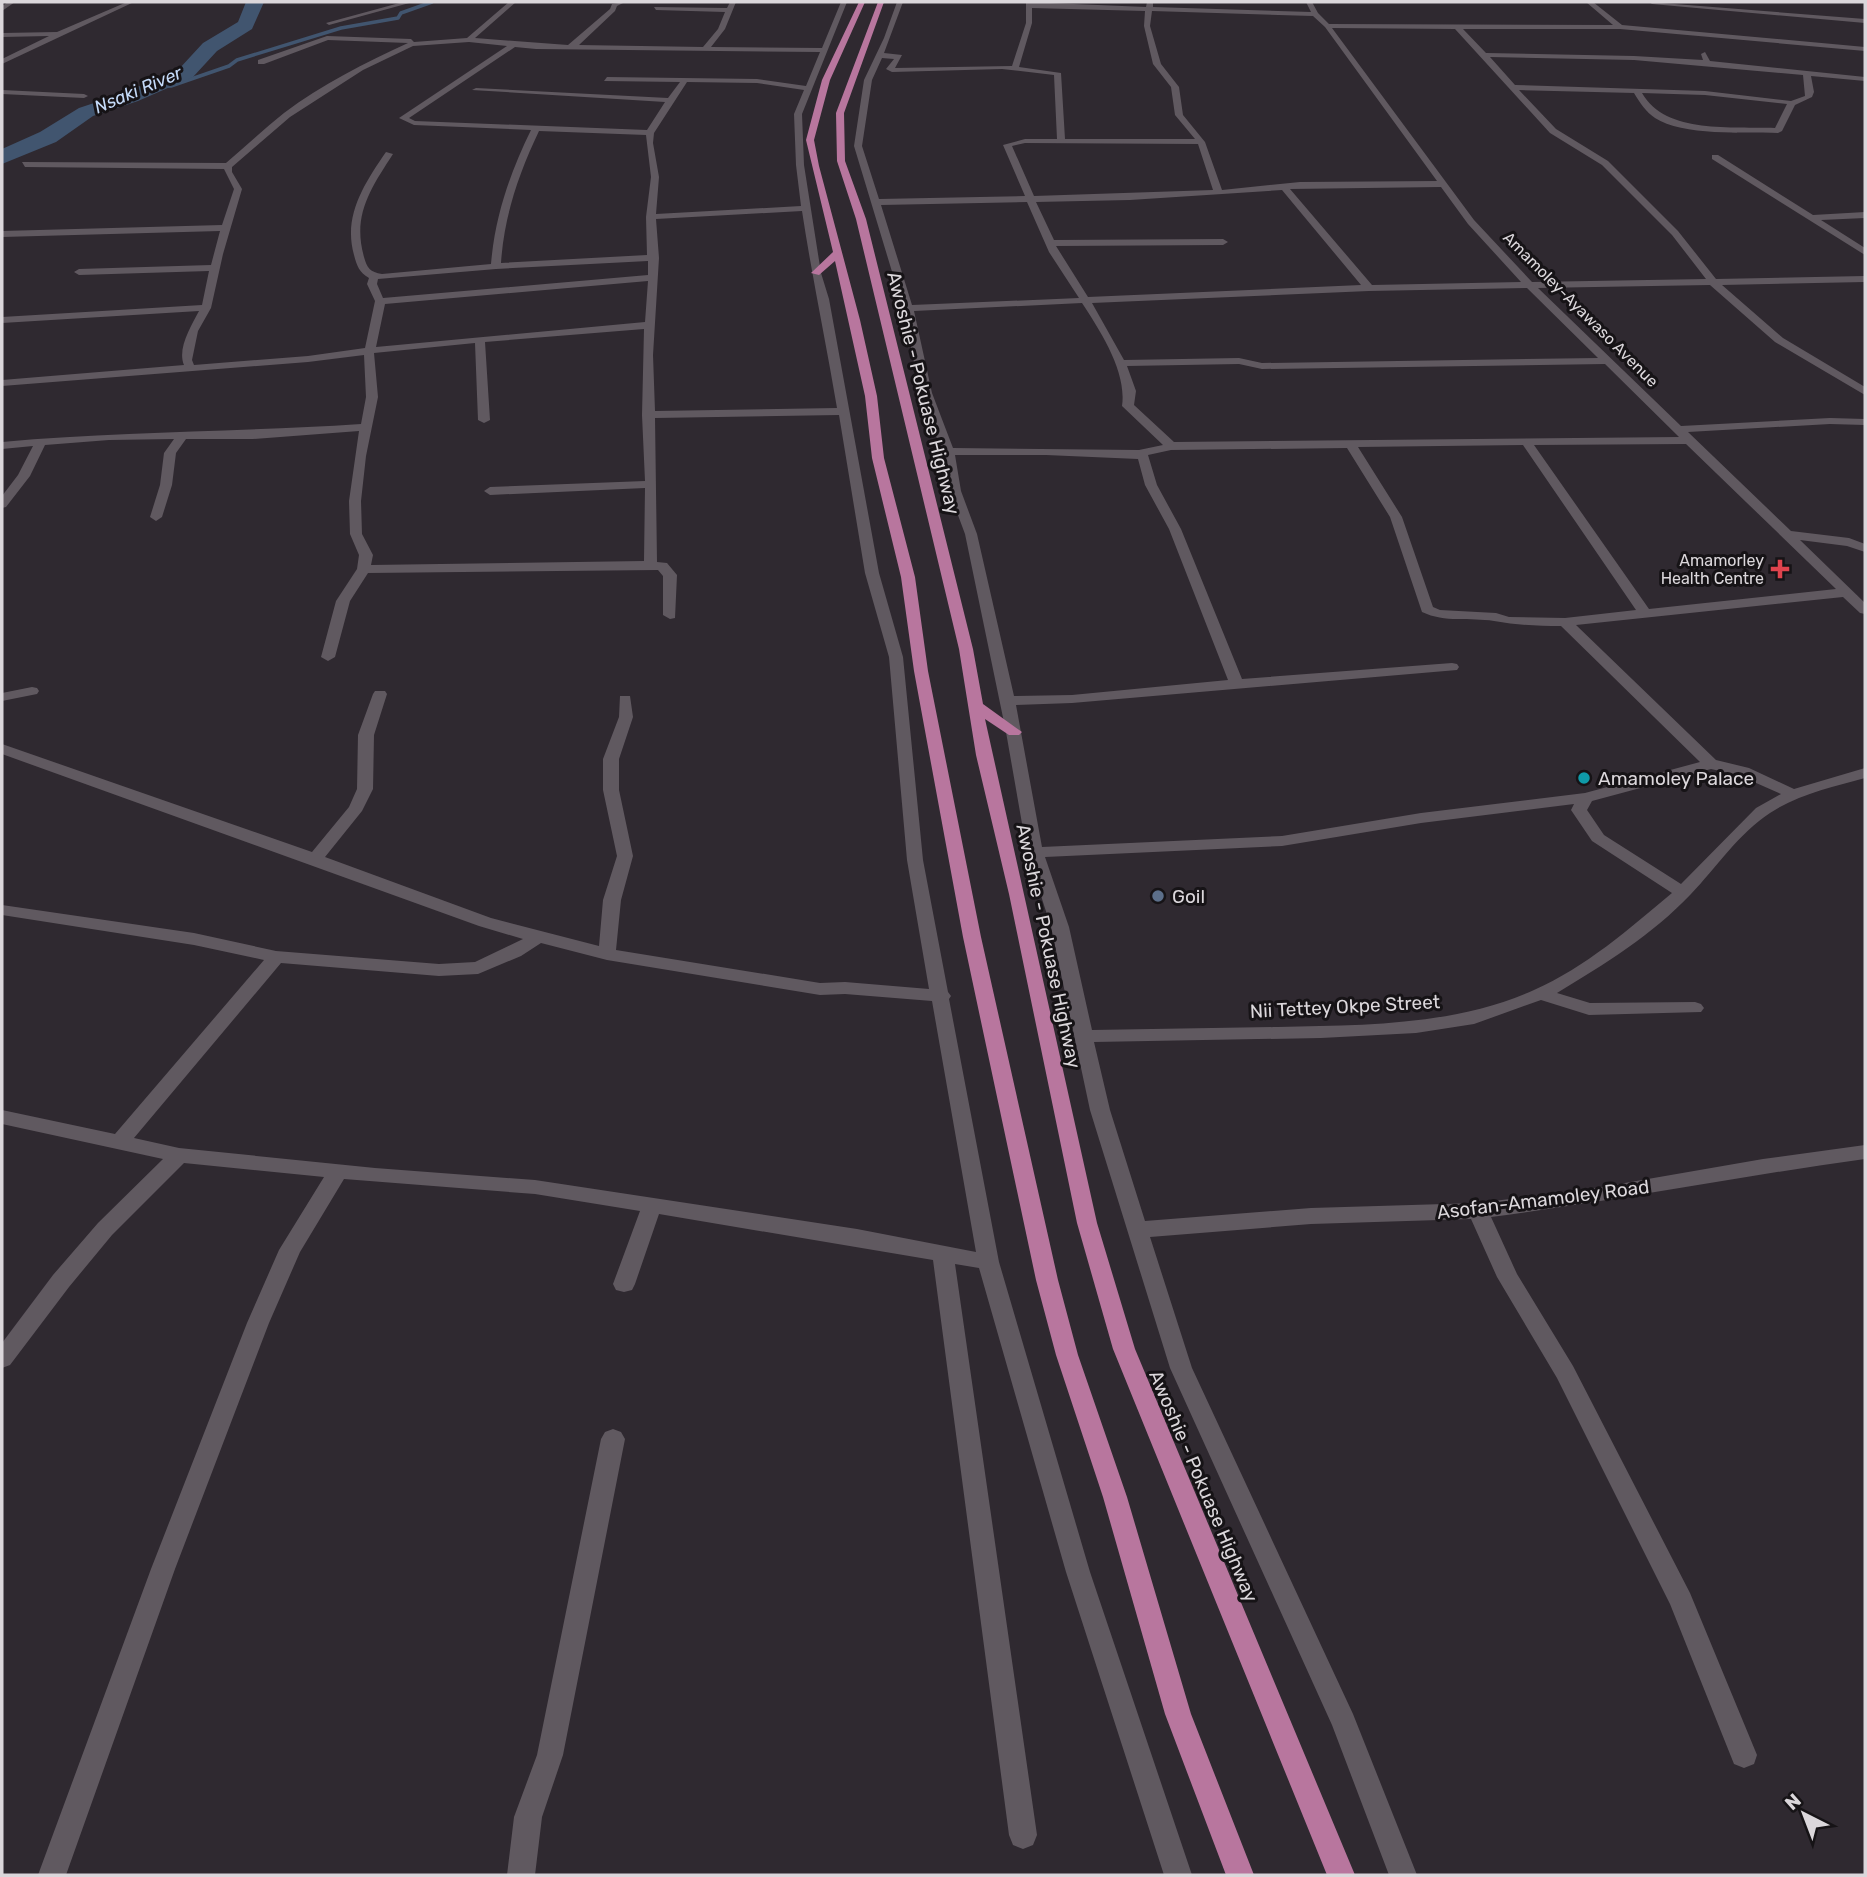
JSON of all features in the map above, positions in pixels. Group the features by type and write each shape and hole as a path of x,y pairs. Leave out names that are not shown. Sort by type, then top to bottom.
{"main road":[{"path":"862,2 829,57 810,141 836,254 855,320 871,396 880,470 908,577 920,671 972,937 1047,1280 1067,1355 1115,1497 1178,1714 1240,1875"},
{"name":"Awoshie - Pokuase Highway","path":"881,2 854,68 840,113 841,161 861,219 913,442 967,649 984,755 1017,894 1084,1210 1124,1349 1341,1875"},
{"path":"829,57 854,68"},
{"path":"816,273 836,254"},
{"path":"976,706 1014,732"}],"street":[{"path":"2,9 12,2"},
{"path":"2,35 59,33 103,17 131,2"},
{"path":"329,23 410,2"},
{"path":"469,40 513,2"},
{"path":"570,47 580,43 605,14 613,10 614,5 622,2"},
{"path":"705,49 721,29 727,10 733,2"},
{"path":"844,2 829,57 807,88 798,114 797,143 816,273 824,299 872,573 896,657 915,860 942,996 988,1262 1078,1572 1178,1875"},
{"path":"900,2 888,38 867,79 858,146 908,308 926,393 948,452 954,491 971,534 1014,732 1035,852 1060,927 1100,1110 1181,1368 1344,1723 1403,1875"},
{"name":"Amamoley-Ayawaso Avenue","path":"1308,2 1471,222 1528,284 1681,429 1865,610"},
{"path":"1590,2 1619,27"},
{"path":"1652,2 1692,3 1865,21"},
{"path":"1015,68 1029,23 1028,4 1149,6 1315,14"},
{"path":"1149,6 1147,26 1157,64 1175,88 1179,115 1201,142 1218,192"},
{"path":"656,8 727,10"},
{"path":"1327,26 1619,27 1865,49"},
{"path":"1457,26 1553,131 1605,163 1675,233 1714,283 1779,340 1865,392"},
{"path":"2,62 48,42 59,33"},
{"path":"1707,63 1705,48 1709,35"},
{"path":"261,62 327,38 431,42"},
{"path":"25,164 228,166 287,115 360,68 412,44 469,40 512,46 705,49 829,57"},
{"path":"512,46 403,118 414,123 650,133"},
{"path":"878,55 899,57 890,69 892,70 1015,68 1058,73 1061,83 1061,141"},
{"path":"1483,55 1634,58 1865,79"},
{"path":"1512,87 1765,98 1792,103 1808,97 1810,92 1807,74"},
{"path":"607,79 757,81 807,88"},
{"path":"650,565 648,415 654,177 650,133 685,80"},
{"path":"476,90 671,100"},
{"path":"1637,91 1651,114 1674,124 1687,126 1778,131 1792,103"},
{"path":"2,92 84,96"},
{"path":"496,266 500,223 512,184 536,130"},
{"path":"1171,446 1128,406 1130,391 1120,363 1097,318 1051,243 1012,162 1007,145 1025,141 1201,142"},
{"path":"389,154 364,193 357,211 355,241 359,247 362,268 374,276 496,266 654,258"},
{"path":"1715,157 1865,252"},
{"path":"191,369 187,360 193,331 213,289 214,268 238,189 228,172 228,166"},
{"path":"876,202 1032,200 1284,187 1442,184"},
{"path":"1284,187 1369,288"},
{"path":"652,217 807,208"},
{"path":"1812,218 1865,215"},
{"path":"2,234 226,228"},
{"path":"1051,243 1223,242"},
{"path":"79,272 214,268"},
{"path":"328,657 343,601 364,569 366,555 356,534 355,501 360,456 372,397 369,352 380,301 372,284 374,276"},
{"path":"380,301 653,278"},
{"path":"908,308 1369,288 1865,279"},
{"path":"2,320 206,308"},
{"path":"2,383 191,369 649,324"},
{"path":"480,339 484,420"},
{"path":"1120,363 1240,361 1262,366 1609,361"},
{"path":"648,415 844,411"},
{"path":"1681,429 1830,421 1865,422"},
{"path":"2,445 109,436 308,433 367,427"},
{"path":"156,517 166,485 170,453 183,435"},
{"path":"948,452 1139,454 1171,446 1692,440"},
{"path":"2,504 24,477 41,442"},
{"path":"1526,442 1645,613"},
{"path":"1351,445 1396,517 1427,609 1431,612 1496,617 1508,621 1565,622 1848,592"},
{"path":"1139,454 1144,458 1151,485 1175,529 1237,684"},
{"path":"490,491 651,484"},
{"path":"1789,535 1849,542 1865,548"},
{"path":"364,569 662,566 670,575 670,615"},
{"path":"1565,622 1711,764"},
{"path":"1007,701 1072,699 1452,667"},
{"path":"2,697 32,691"},
{"path":"315,859 356,808 365,789 366,735 380,694"},
{"path":"607,954 612,900 625,856 611,790 611,759 626,717 625,699"},
{"path":"2,749 485,922 538,937 607,954 820,989 845,988 942,996"},
{"path":"1035,852 1282,841 1421,818 1586,798 1711,764 1743,771 1793,794"},
{"name":"Nii Tettey Okpe Street","path":"1084,1036 1416,1027 1474,1018 1541,994 1613,952 1683,892 1716,855 1762,811 1793,794 1865,773"},
{"path":"1586,798 1579,810 1598,838 1683,892"},
{"path":"2,910 194,939 276,957 462,970 478,968 498,960 538,937"},
{"path":"120,1141 276,957"},
{"path":"1541,994 1589,1009 1695,1008"},
{"path":"2,1117 179,1155 338,1172 535,1187 988,1262"},
{"name":"Asofan-Amamoley Road","path":"1136,1230 1311,1216 1478,1211 1596,1196 1763,1166 1865,1152"},
{"path":"2,1359 61,1281 105,1229 179,1155"},
{"path":"52,1875 163,1569 258,1323 290,1250 338,1172"},
{"path":"624,1284 652,1205"},
{"path":"1478,1211 1508,1278 1566,1372 1681,1601 1744,1755"},
{"path":"943,1253 1023,1835"},
{"path":"521,1875 528,1817 551,1755 576,1614 613,1439"}],"waterway":[{"name":"Nsaki River","path":"2,157 48,137 86,112 131,97 186,73 210,47 246,25 255,2"},
{"path":"154,87 171,86 229,66 237,60 341,28 398,18 401,13 432,2"}],"place":[{"name":"Amamorley Health Centre","path":"1780,569"},
{"name":"Amamoley Palace","path":"1584,778"},
{"name":"Goil","path":"1158,896"}]}
